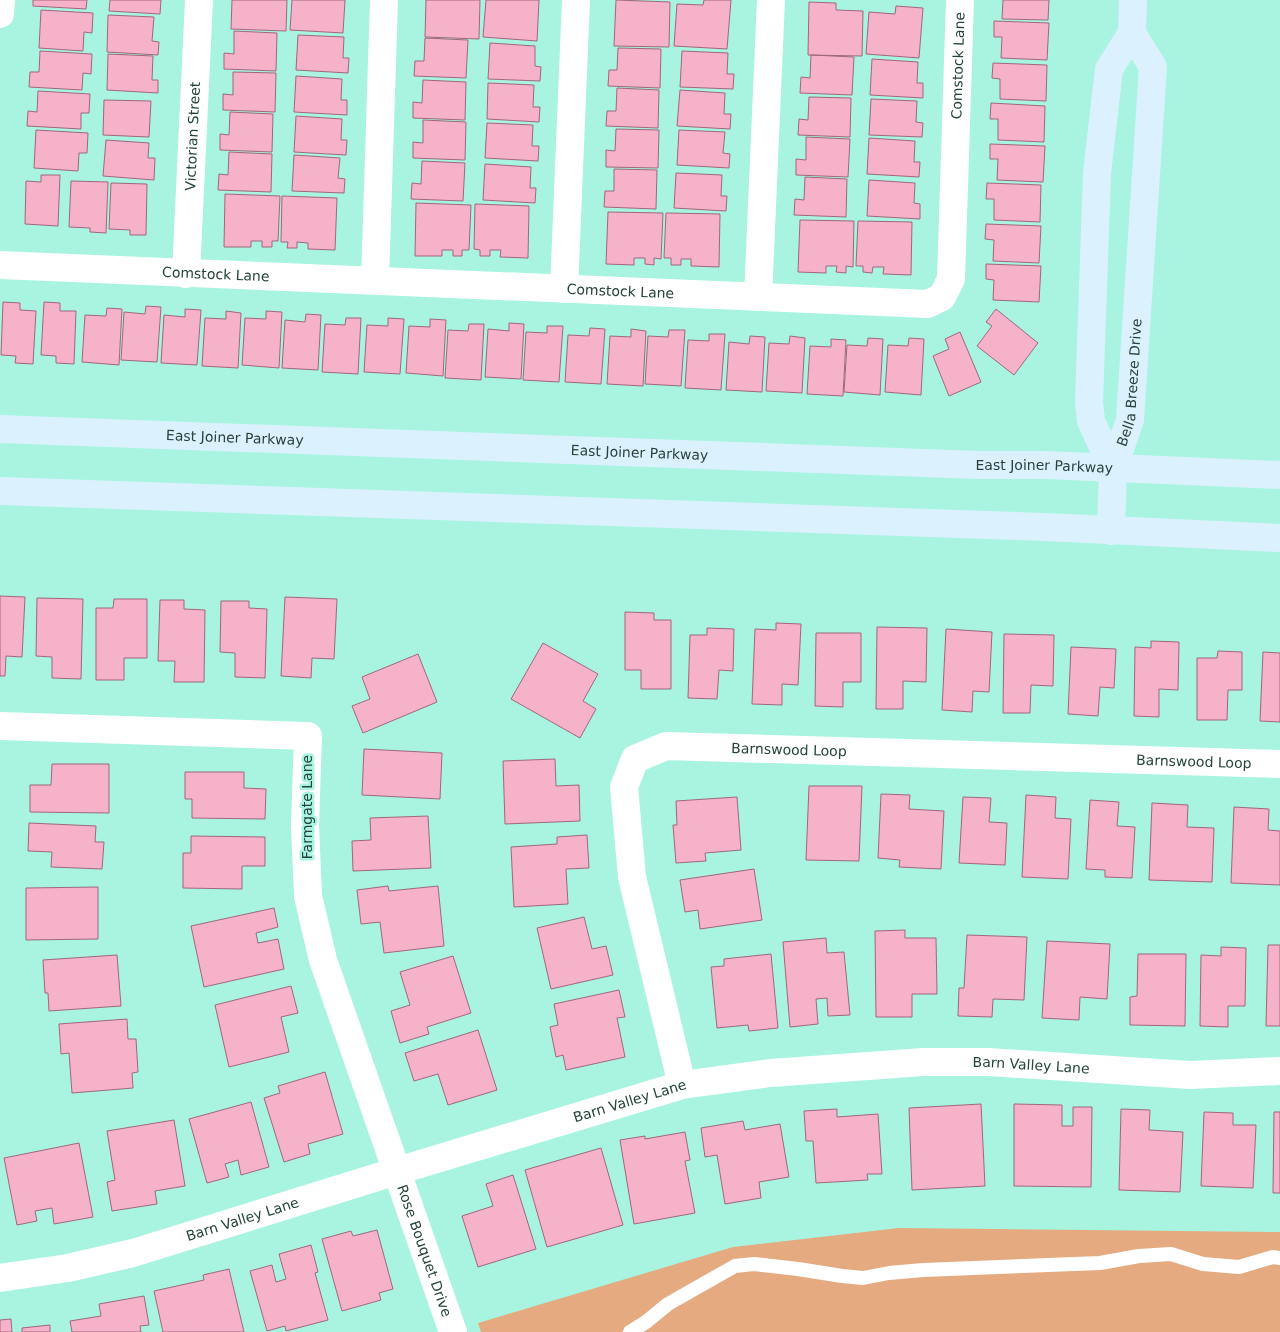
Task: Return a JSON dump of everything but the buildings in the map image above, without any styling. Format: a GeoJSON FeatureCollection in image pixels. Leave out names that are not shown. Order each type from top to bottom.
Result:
{"type":"FeatureCollection","features":[{"type":"Feature","properties":{"kind":"main road"},"geometry":{"type":"LineString","coordinates":[[1132,33],[1133,0]]}},
{"type":"Feature","properties":{"kind":"main road","name":"Bella Breeze Drive"},"geometry":{"type":"LineString","coordinates":[[1132,33],[1153,67],[1130,420],[1113,469],[1091,421],[1089,402],[1097,173],[1109,68],[1132,33]]}},
{"type":"Feature","properties":{"kind":"main road","name":"East Joiner Parkway"},"geometry":{"type":"LineString","coordinates":[[0,429],[1280,475]]}},
{"type":"Feature","properties":{"kind":"main road"},"geometry":{"type":"LineString","coordinates":[[1111,531],[1113,469]]}},
{"type":"Feature","properties":{"kind":"main road"},"geometry":{"type":"LineString","coordinates":[[0,491],[1045,527],[1280,538]]}},
{"type":"Feature","properties":{"kind":"street"},"geometry":{"type":"LineString","coordinates":[[0,14],[1,0]]}},
{"type":"Feature","properties":{"kind":"street","name":"Victorian Street"},"geometry":{"type":"LineString","coordinates":[[186,274],[199,0]]}},
{"type":"Feature","properties":{"kind":"street"},"geometry":{"type":"LineString","coordinates":[[375,281],[384,0]]}},
{"type":"Feature","properties":{"kind":"street"},"geometry":{"type":"LineString","coordinates":[[564,290],[576,0]]}},
{"type":"Feature","properties":{"kind":"street"},"geometry":{"type":"LineString","coordinates":[[758,297],[771,0]]}},
{"type":"Feature","properties":{"kind":"street","name":"Comstock Lane"},"geometry":{"type":"LineString","coordinates":[[0,265],[928,304],[942,297],[951,279],[960,0]]}},
{"type":"Feature","properties":{"kind":"street","name":"Farmgate Lane"},"geometry":{"type":"LineString","coordinates":[[0,726],[308,736],[305,825],[308,896],[322,960],[397,1171]]}},
{"type":"Feature","properties":{"kind":"street","name":"Barnswood Loop"},"geometry":{"type":"LineString","coordinates":[[682,1085],[632,877],[624,787],[635,759],[666,746],[1280,764]]}},
{"type":"Feature","properties":{"kind":"street","name":"Barn Valley Lane"},"geometry":{"type":"LineString","coordinates":[[0,1278],[68,1268],[133,1253],[682,1085],[771,1073],[923,1062],[988,1062],[1190,1075],[1280,1071]]}},
{"type":"Feature","properties":{"kind":"street","name":"Rose Bouquet Drive"},"geometry":{"type":"LineString","coordinates":[[397,1171],[453,1332]]}},
{"type":"Feature","properties":{"kind":"lane"},"geometry":{"type":"LineString","coordinates":[[630,1332],[668,1304],[735,1266],[754,1264],[798,1268],[863,1278],[889,1273],[923,1270],[1100,1263],[1139,1256],[1171,1254],[1204,1264],[1238,1266],[1273,1257],[1280,1258]]}},
{"type":"Feature","properties":{"kind":"shaded area"},"geometry":{"type":"Polygon","coordinates":[[[899,1228],[1280,1232],[1280,1332],[481,1332],[478,1323],[733,1247],[899,1228]]]}}]}
